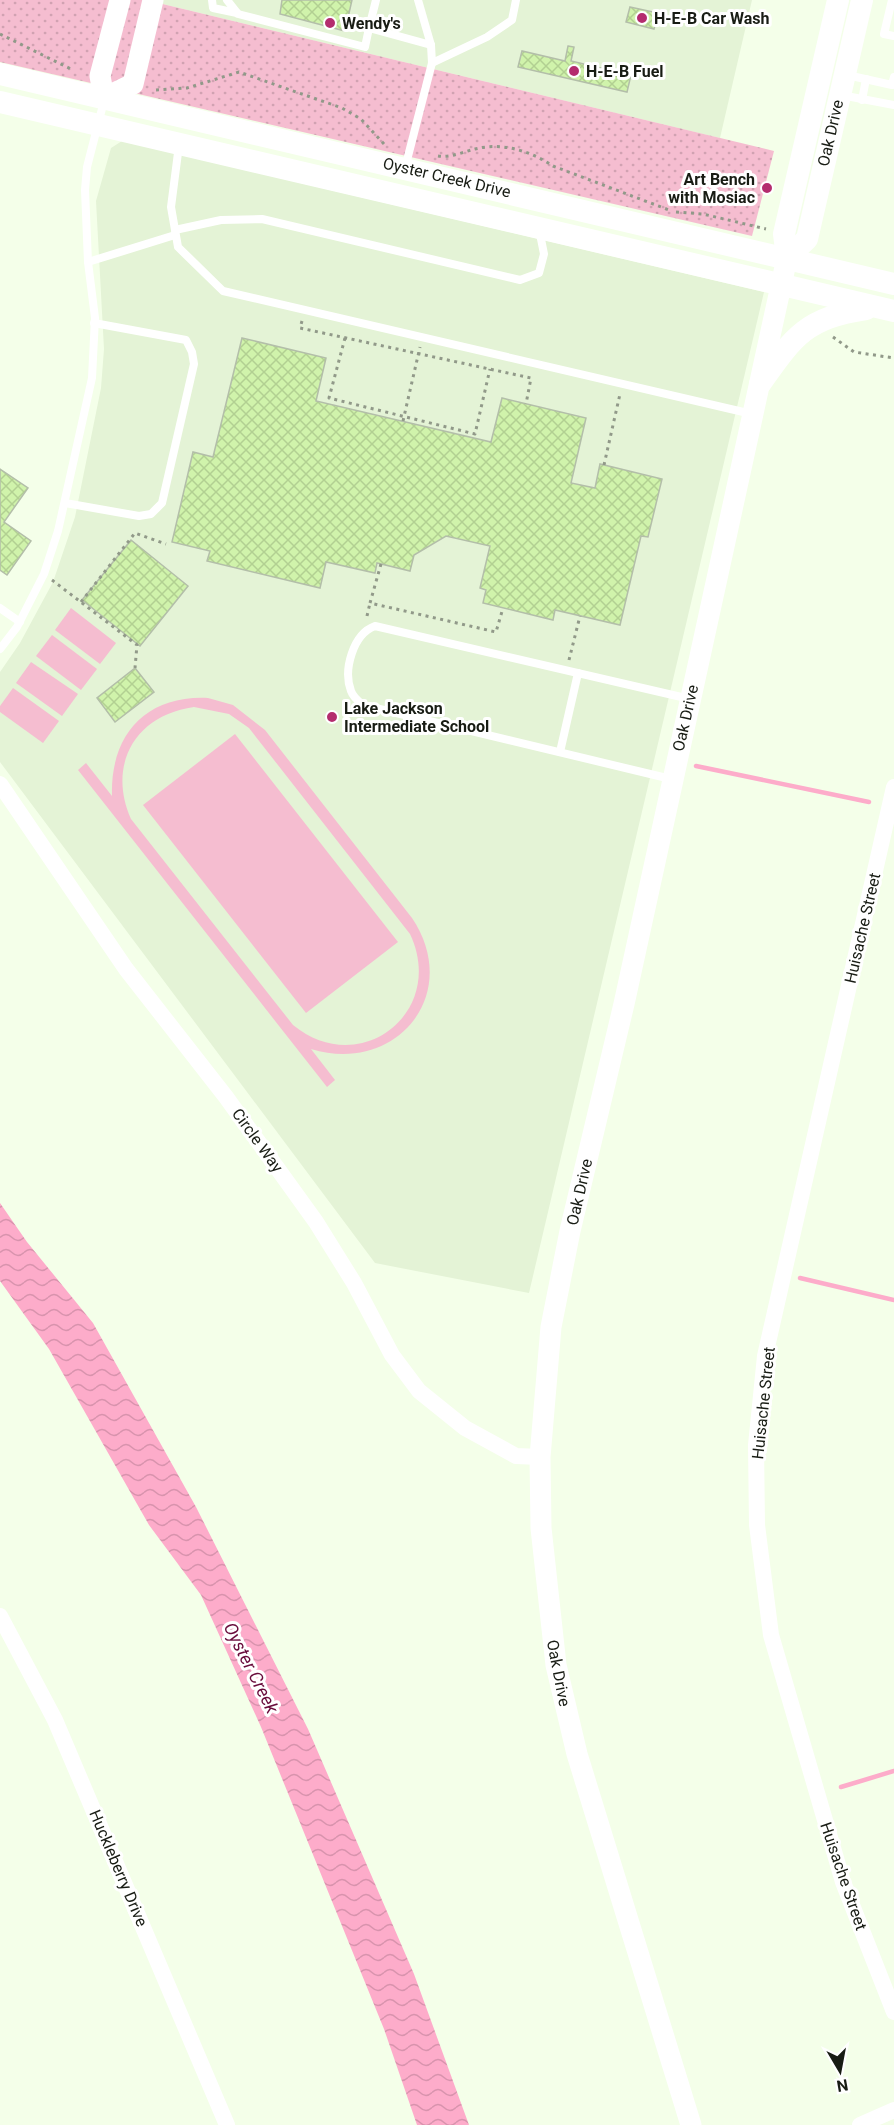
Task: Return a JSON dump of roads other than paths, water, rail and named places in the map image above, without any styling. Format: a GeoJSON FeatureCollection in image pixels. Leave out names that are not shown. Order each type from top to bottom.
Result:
{"type":"FeatureCollection","features":[{"type":"Feature","properties":{"kind":"main road","name":"Oak Drive"},"geometry":{"type":"LineString","coordinates":[[834,86],[838,0]]}},
{"type":"Feature","properties":{"kind":"main road","name":"Oak Drive"},"geometry":{"type":"LineString","coordinates":[[787,258],[784,234],[862,0]]}},
{"type":"Feature","properties":{"kind":"main road","name":"Oyster Creek Drive"},"geometry":{"type":"LineString","coordinates":[[0,74],[894,284]]}},
{"type":"Feature","properties":{"kind":"main road","name":"Oyster Creek Drive"},"geometry":{"type":"LineString","coordinates":[[0,102],[886,309]]}},
{"type":"Feature","properties":{"kind":"main road"},"geometry":{"type":"LineString","coordinates":[[760,384],[790,342],[822,319],[835,314],[886,309]]}},
{"type":"Feature","properties":{"kind":"street"},"geometry":{"type":"LineString","coordinates":[[120,0],[100,76],[104,98],[133,84],[153,0]]}},
{"type":"Feature","properties":{"kind":"street","name":"Oak Drive"},"geometry":{"type":"LineString","coordinates":[[691,2125],[577,1754],[556,1665],[540,1528],[540,1457],[551,1327],[570,1231],[624,1004],[671,778],[787,258]]}},
{"type":"Feature","properties":{"kind":"street","name":"Circle Way"},"geometry":{"type":"LineString","coordinates":[[0,784],[126,969],[226,1097],[297,1194],[354,1283],[393,1355],[419,1391],[465,1428],[516,1456],[540,1457]]}},
{"type":"Feature","properties":{"kind":"street","name":"Huisache Street"},"geometry":{"type":"LineString","coordinates":[[894,787],[765,1356],[756,1445],[758,1525],[771,1635],[843,1882],[894,2012]]}},
{"type":"Feature","properties":{"kind":"street","name":"Huckleberry Drive"},"geometry":{"type":"LineString","coordinates":[[0,1616],[56,1720],[227,2125]]}},
{"type":"Feature","properties":{"kind":"street"},"geometry":{"type":"LineString","coordinates":[[860,2125],[894,2110]]}},
{"type":"Feature","properties":{"kind":"lane"},"geometry":{"type":"LineString","coordinates":[[212,0],[213,8],[365,46],[376,0]]}},
{"type":"Feature","properties":{"kind":"lane"},"geometry":{"type":"LineString","coordinates":[[227,0],[238,14]]}},
{"type":"Feature","properties":{"kind":"lane"},"geometry":{"type":"LineString","coordinates":[[405,168],[432,63],[431,45],[418,0]]}},
{"type":"Feature","properties":{"kind":"lane"},"geometry":{"type":"LineString","coordinates":[[432,63],[487,37],[512,20],[516,0]]}},
{"type":"Feature","properties":{"kind":"lane"},"geometry":{"type":"LineString","coordinates":[[892,0],[884,34],[894,36]]}},
{"type":"Feature","properties":{"kind":"lane"},"geometry":{"type":"LineString","coordinates":[[369,28],[431,45]]}},
{"type":"Feature","properties":{"kind":"lane"},"geometry":{"type":"LineString","coordinates":[[834,86],[866,79],[892,85],[894,76]]}},
{"type":"Feature","properties":{"kind":"lane"},"geometry":{"type":"LineString","coordinates":[[862,100],[866,79]]}},
{"type":"Feature","properties":{"kind":"lane"},"geometry":{"type":"LineString","coordinates":[[834,86],[862,100],[894,105]]}},
{"type":"Feature","properties":{"kind":"lane"},"geometry":{"type":"LineString","coordinates":[[0,649],[20,622],[44,574],[65,503],[92,378],[94,323],[88,262],[85,189],[87,167],[104,98]]}},
{"type":"Feature","properties":{"kind":"lane"},"geometry":{"type":"LineString","coordinates":[[179,144],[171,207],[178,247],[223,291],[753,414]]}},
{"type":"Feature","properties":{"kind":"lane"},"geometry":{"type":"LineString","coordinates":[[88,262],[175,232],[221,220],[262,219],[520,280],[539,273],[543,264],[544,254],[539,229]]}},
{"type":"Feature","properties":{"kind":"lane"},"geometry":{"type":"LineString","coordinates":[[65,503],[139,516],[151,514],[162,503],[194,364],[192,352],[186,340],[94,323]]}},
{"type":"Feature","properties":{"kind":"lane"},"geometry":{"type":"LineString","coordinates":[[0,609],[20,622]]}},
{"type":"Feature","properties":{"kind":"lane"},"geometry":{"type":"LineString","coordinates":[[671,778],[363,705],[351,694],[347,678],[357,639],[364,630],[375,626],[690,699]]}},
{"type":"Feature","properties":{"kind":"lane"},"geometry":{"type":"LineString","coordinates":[[560,752],[579,673]]}},
{"type":"Feature","properties":{"kind":"water","name":"Oyster Creek"},"geometry":{"type":"Polygon","coordinates":[[[0,1203],[27,1242],[93,1323],[196,1507],[308,1729],[414,1974],[469,2125],[417,2125],[384,2029],[261,1727],[201,1595],[149,1525],[49,1349],[0,1281],[0,1203]]]}},
{"type":"Feature","properties":{"kind":"waterway"},"geometry":{"type":"LineString","coordinates":[[696,766],[869,802]]}},
{"type":"Feature","properties":{"kind":"waterway"},"geometry":{"type":"LineString","coordinates":[[800,1278],[894,1300]]}},
{"type":"Feature","properties":{"kind":"waterway"},"geometry":{"type":"LineString","coordinates":[[841,1787],[894,1771]]}},
{"type":"Feature","properties":{"kind":"place","name":"H-E-B Car Wash"},"geometry":{"type":"Point","coordinates":[642,18]}},
{"type":"Feature","properties":{"kind":"place","name":"Wendy's"},"geometry":{"type":"Point","coordinates":[330,23]}},
{"type":"Feature","properties":{"kind":"place","name":"H-E-B Fuel"},"geometry":{"type":"Point","coordinates":[574,71]}},
{"type":"Feature","properties":{"kind":"place","name":"Art Bench with Mosiac"},"geometry":{"type":"Point","coordinates":[767,188]}},
{"type":"Feature","properties":{"kind":"place","name":"Lake Jackson Intermediate School"},"geometry":{"type":"Point","coordinates":[332,717]}}]}
